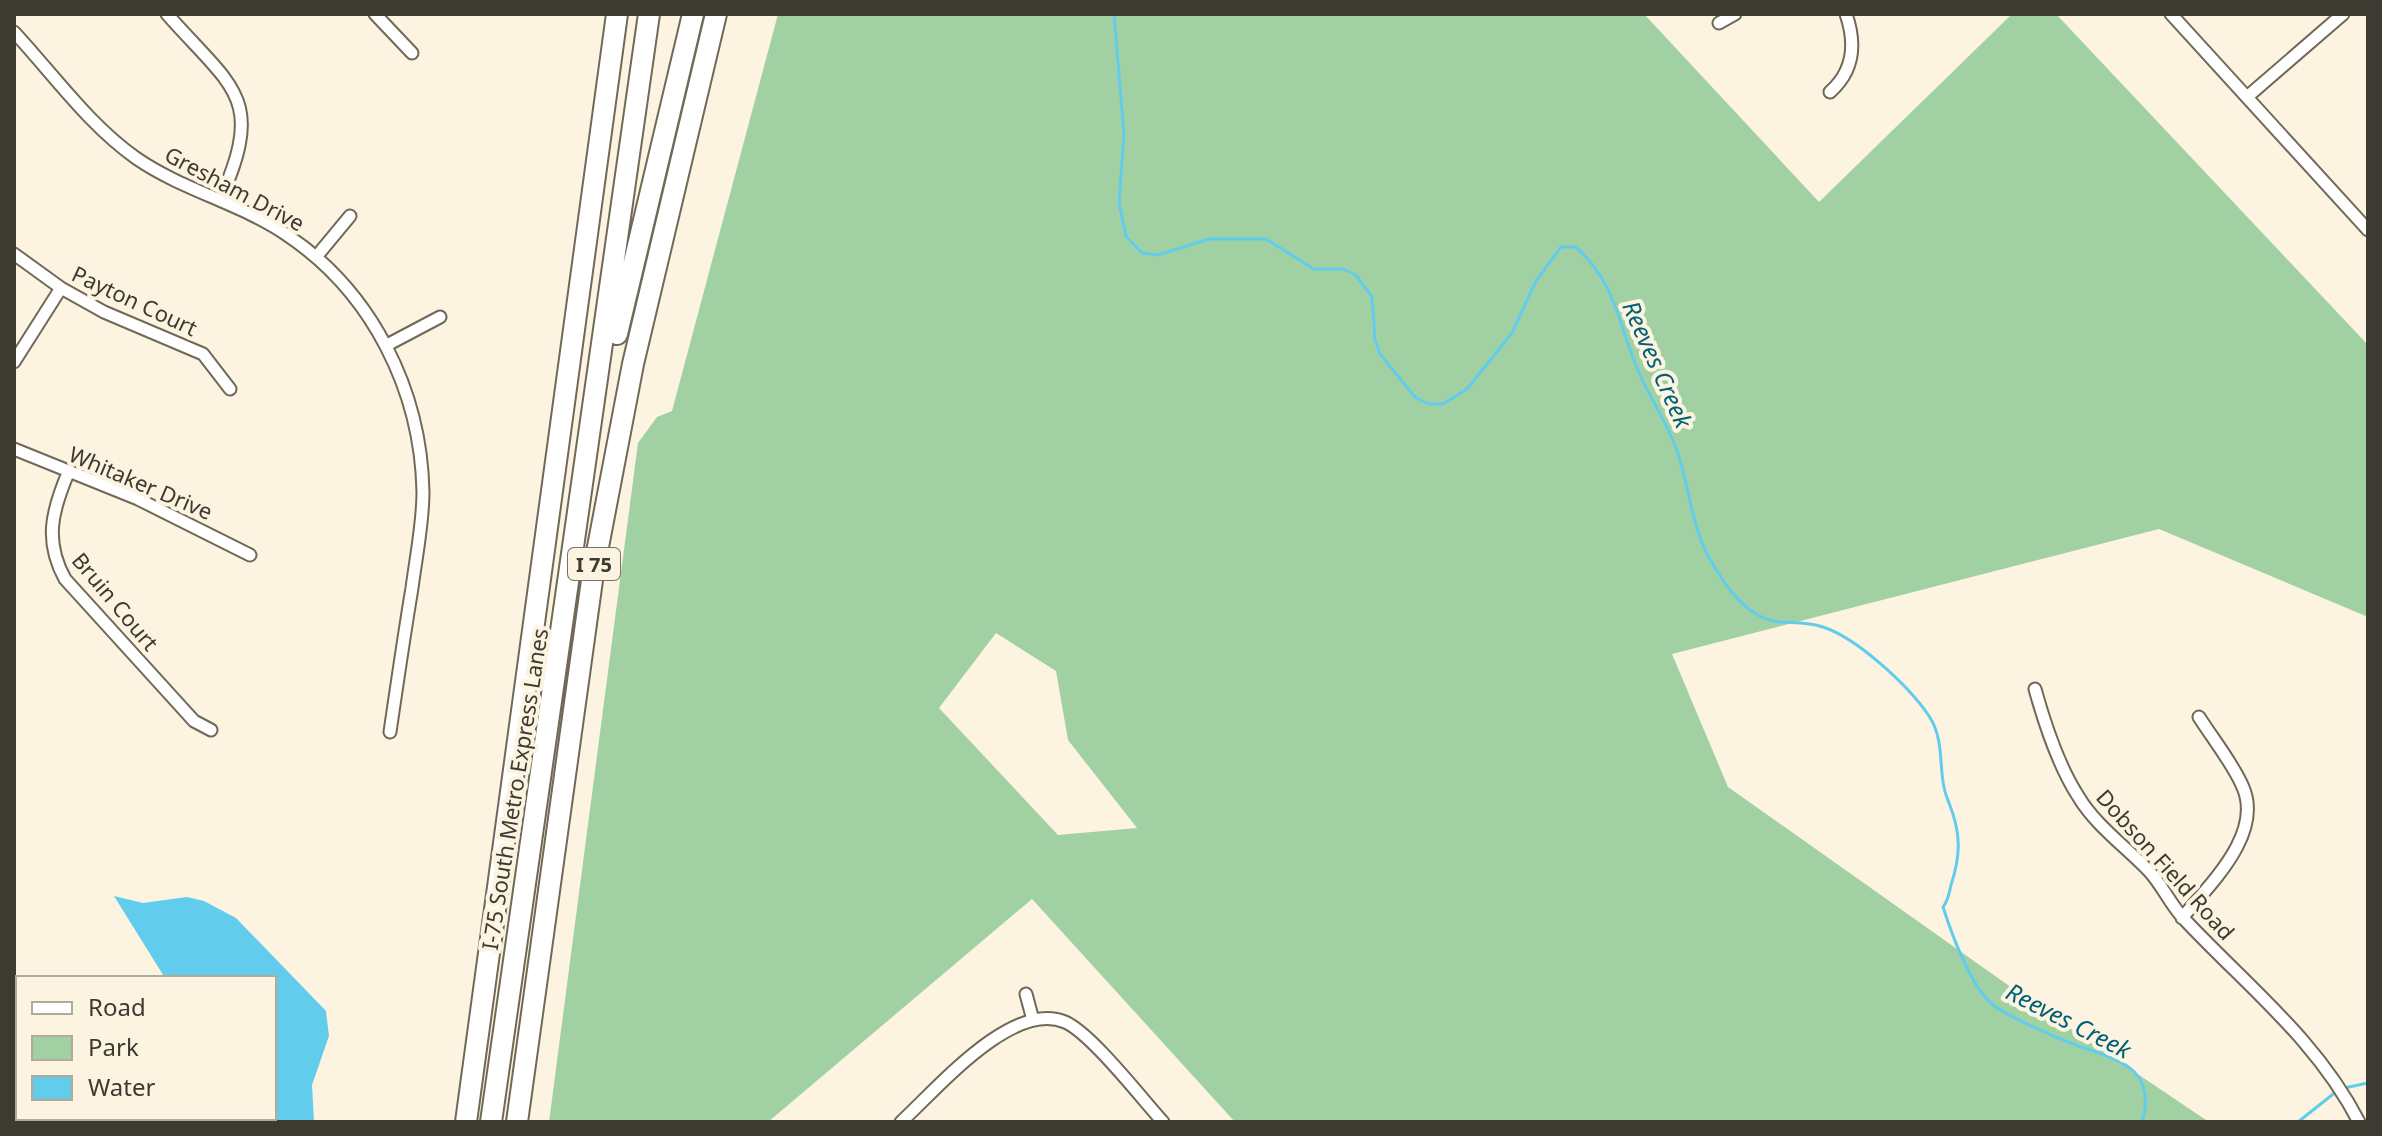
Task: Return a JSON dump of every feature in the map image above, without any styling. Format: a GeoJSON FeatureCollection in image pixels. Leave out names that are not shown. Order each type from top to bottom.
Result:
{"type":"FeatureCollection","features":[{"type":"Feature","properties":{"kind":"highway","name":"I 75"},"geometry":{"type":"LineString","coordinates":[[466,1122],[617,14]]}},
{"type":"Feature","properties":{"kind":"highway","name":"I-75 South Metro Express Lanes"},"geometry":{"type":"LineString","coordinates":[[491,1122],[517,922],[588,463],[649,14]]}},
{"type":"Feature","properties":{"kind":"highway","name":"I-75 South Metro Express Lanes"},"geometry":{"type":"LineString","coordinates":[[588,463],[693,14]]}},
{"type":"Feature","properties":{"kind":"highway","name":"I 75"},"geometry":{"type":"LineString","coordinates":[[517,1122],[593,573],[633,364],[716,14]]}},
{"type":"Feature","properties":{"kind":"street"},"geometry":{"type":"LineString","coordinates":[[167,14],[223,75],[239,106],[241,147],[220,200]]}},
{"type":"Feature","properties":{"kind":"street"},"geometry":{"type":"LineString","coordinates":[[375,14],[412,53]]}},
{"type":"Feature","properties":{"kind":"street"},"geometry":{"type":"LineString","coordinates":[[1719,23],[1735,14]]}},
{"type":"Feature","properties":{"kind":"street"},"geometry":{"type":"LineString","coordinates":[[1830,92],[1844,80],[1854,50],[1846,14]]}},
{"type":"Feature","properties":{"kind":"street"},"geometry":{"type":"LineString","coordinates":[[2171,14],[2368,230]]}},
{"type":"Feature","properties":{"kind":"street"},"geometry":{"type":"LineString","coordinates":[[2247,97],[2343,14]]}},
{"type":"Feature","properties":{"kind":"street","name":"Gresham Drive"},"geometry":{"type":"LineString","coordinates":[[14,32],[100,127],[136,158],[272,225],[316,257],[364,309],[387,345],[400,373],[414,422],[423,495],[390,732]]}},
{"type":"Feature","properties":{"kind":"street"},"geometry":{"type":"LineString","coordinates":[[316,257],[350,216]]}},
{"type":"Feature","properties":{"kind":"street","name":"Payton Court"},"geometry":{"type":"LineString","coordinates":[[14,254],[61,288],[104,312],[203,354],[230,389]]}},
{"type":"Feature","properties":{"kind":"street"},"geometry":{"type":"LineString","coordinates":[[14,362],[61,288]]}},
{"type":"Feature","properties":{"kind":"street"},"geometry":{"type":"LineString","coordinates":[[387,345],[440,317]]}},
{"type":"Feature","properties":{"kind":"street","name":"Whitaker Drive"},"geometry":{"type":"LineString","coordinates":[[14,449],[180,517],[250,555]]}},
{"type":"Feature","properties":{"kind":"street","name":"Bruin Court"},"geometry":{"type":"LineString","coordinates":[[68,473],[52,510],[51,541],[65,579],[194,721],[211,730]]}},
{"type":"Feature","properties":{"kind":"street","name":"Dobson Field Road"},"geometry":{"type":"LineString","coordinates":[[2035,689],[2076,794],[2157,880],[2182,918],[2254,985],[2315,1052],[2346,1094],[2359,1122]]}},
{"type":"Feature","properties":{"kind":"street"},"geometry":{"type":"LineString","coordinates":[[2182,918],[2232,856],[2247,820],[2243,787],[2199,717]]}},
{"type":"Feature","properties":{"kind":"street"},"geometry":{"type":"LineString","coordinates":[[1026,994],[1033,1020]]}},
{"type":"Feature","properties":{"kind":"street"},"geometry":{"type":"LineString","coordinates":[[901,1122],[998,1035],[1019,1022],[1033,1020],[1065,1022],[1082,1033],[1158,1120]]}},
{"type":"Feature","properties":{"kind":"green space"},"geometry":{"type":"Polygon","coordinates":[[[778,14],[1644,14],[1819,202],[2012,14],[2056,14],[2368,345],[2368,617],[2159,529],[1672,654],[1728,787],[2056,1019],[2209,1122],[1235,1122],[1032,899],[768,1122],[549,1122],[638,443],[657,417],[672,411],[778,14]],[[996,633],[939,708],[1058,835],[1137,828],[1068,740],[1056,671],[996,633]]]}},
{"type":"Feature","properties":{"kind":"water"},"geometry":{"type":"Polygon","coordinates":[[[114,896],[143,903],[187,897],[204,901],[236,918],[326,1011],[329,1036],[312,1085],[314,1122],[243,1120],[276,1120],[276,976],[164,976],[114,896]]]}},
{"type":"Feature","properties":{"kind":"waterway","name":"Reeves Creek"},"geometry":{"type":"LineString","coordinates":[[1114,14],[1124,134],[1119,203],[1126,236],[1142,253],[1158,255],[1209,239],[1266,239],[1314,269],[1343,269],[1356,275],[1372,297],[1375,340],[1380,354],[1416,398],[1429,404],[1443,404],[1467,389],[1512,333],[1536,281],[1561,247],[1575,247],[1589,260],[1608,290],[1640,375],[1673,441],[1704,548],[1731,591],[1748,609],[1769,620],[1818,625],[1851,641],[1896,678],[1929,716],[1938,737],[1945,792],[1958,834],[1957,864],[1943,907],[1957,946],[1977,986],[1993,1005],[2008,1014],[2128,1066],[2144,1087],[2142,1122]]}},
{"type":"Feature","properties":{"kind":"waterway"},"geometry":{"type":"LineString","coordinates":[[2344,1088],[2368,1083]]}},
{"type":"Feature","properties":{"kind":"waterway"},"geometry":{"type":"LineString","coordinates":[[2298,1122],[2337,1091]]}}]}
